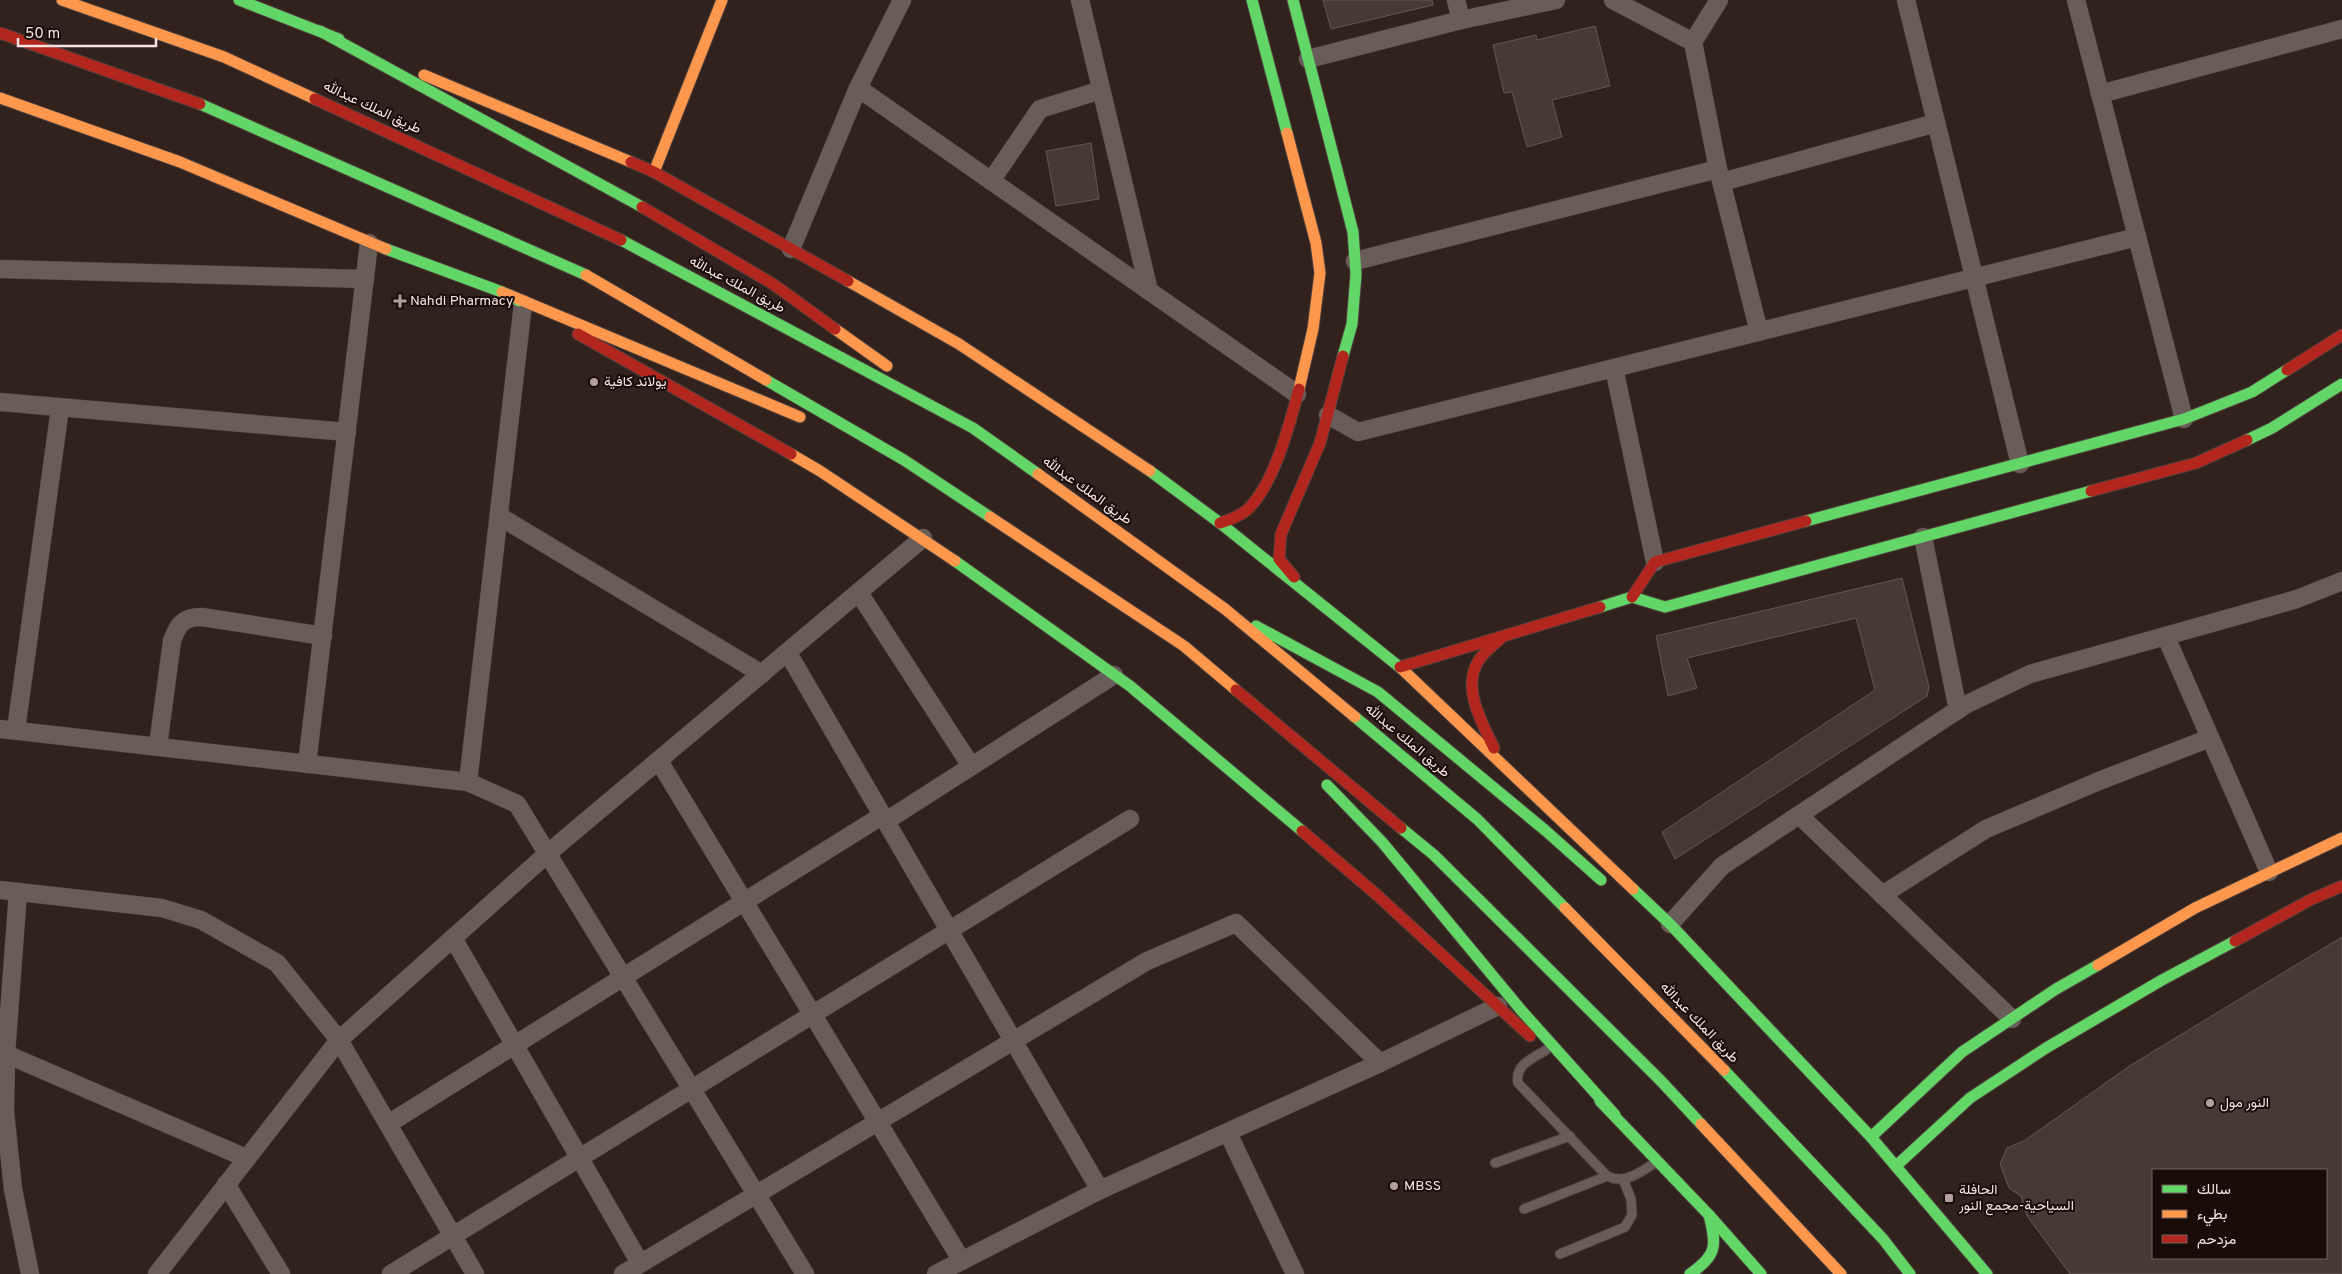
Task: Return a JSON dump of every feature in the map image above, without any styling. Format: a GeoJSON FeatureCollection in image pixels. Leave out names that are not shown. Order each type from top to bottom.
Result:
{"type":"FeatureCollection","features":[{"type":"Feature","properties":{"kind":"main road","name":"طريق الملك عبدالله"},"geometry":{"type":"LineString","coordinates":[[62,0],[224,57],[619,239],[973,428],[1225,609],[1477,820],[1703,1048],[1883,1239],[1910,1274]]}},
{"type":"Feature","properties":{"kind":"main road"},"geometry":{"type":"LineString","coordinates":[[239,0],[320,31],[654,172],[959,344],[1119,449],[1220,523],[1400,667],[1670,924],[1872,1137],[1987,1274]]}},
{"type":"Feature","properties":{"kind":"main road"},"geometry":{"type":"LineString","coordinates":[[654,172],[722,0]]}},
{"type":"Feature","properties":{"kind":"main road"},"geometry":{"type":"LineString","coordinates":[[1220,523],[1247,510],[1264,486],[1288,429],[1300,397],[1315,320],[1321,275],[1316,243],[1252,0]]}},
{"type":"Feature","properties":{"kind":"main road"},"geometry":{"type":"LineString","coordinates":[[1293,0],[1353,232],[1355,261],[1352,324],[1324,413],[1320,443],[1281,534],[1279,558],[1301,586]]}},
{"type":"Feature","properties":{"kind":"main road"},"geometry":{"type":"LineString","coordinates":[[320,31],[606,185],[773,284],[973,428]]}},
{"type":"Feature","properties":{"kind":"main road"},"geometry":{"type":"LineString","coordinates":[[0,33],[201,104],[588,276],[904,460],[1184,646],[1434,855],[1662,1081],[1841,1274]]}},
{"type":"Feature","properties":{"kind":"main road"},"geometry":{"type":"LineString","coordinates":[[0,98],[180,162],[369,244],[502,292],[904,460]]}},
{"type":"Feature","properties":{"kind":"main road"},"geometry":{"type":"LineString","coordinates":[[502,292],[820,471],[924,538],[1114,675],[1377,895],[1616,1115]]}},
{"type":"Feature","properties":{"kind":"main road"},"geometry":{"type":"LineString","coordinates":[[1632,597],[1655,562],[2184,419],[2252,392],[2342,335]]}},
{"type":"Feature","properties":{"kind":"main road"},"geometry":{"type":"LineString","coordinates":[[1400,667],[1632,597],[1665,607],[2196,463],[2272,428],[2342,384]]}},
{"type":"Feature","properties":{"kind":"main road"},"geometry":{"type":"LineString","coordinates":[[1225,609],[1378,692],[1546,831],[1607,885]]}},
{"type":"Feature","properties":{"kind":"main road"},"geometry":{"type":"LineString","coordinates":[[1502,764],[1479,719],[1472,682],[1478,661],[1504,636]]}},
{"type":"Feature","properties":{"kind":"main road"},"geometry":{"type":"LineString","coordinates":[[1184,646],[1308,766]]}},
{"type":"Feature","properties":{"kind":"main road"},"geometry":{"type":"LineString","coordinates":[[1321,780],[1382,842],[1521,1010],[1761,1274]]}},
{"type":"Feature","properties":{"kind":"main road"},"geometry":{"type":"LineString","coordinates":[[1872,1137],[1962,1052],[2056,989],[2195,908],[2342,838]]}},
{"type":"Feature","properties":{"kind":"main road"},"geometry":{"type":"LineString","coordinates":[[1897,1166],[1970,1098],[2046,1048],[2162,980],[2310,900],[2342,886]]}},
{"type":"Feature","properties":{"kind":"main road"},"geometry":{"type":"LineString","coordinates":[[1622,896],[1670,924]]}},
{"type":"Feature","properties":{"kind":"main road"},"geometry":{"type":"LineString","coordinates":[[1690,1274],[1712,1256],[1716,1243],[1709,1215]]}},
{"type":"Feature","properties":{"kind":"street"},"geometry":{"type":"LineString","coordinates":[[791,249],[858,88],[902,0]]}},
{"type":"Feature","properties":{"kind":"street"},"geometry":{"type":"LineString","coordinates":[[1080,0],[1149,291]]}},
{"type":"Feature","properties":{"kind":"street"},"geometry":{"type":"LineString","coordinates":[[1456,0],[1461,20]]}},
{"type":"Feature","properties":{"kind":"street"},"geometry":{"type":"LineString","coordinates":[[1308,59],[1461,20],[1556,0]]}},
{"type":"Feature","properties":{"kind":"street"},"geometry":{"type":"LineString","coordinates":[[1614,0],[1693,42]]}},
{"type":"Feature","properties":{"kind":"street"},"geometry":{"type":"LineString","coordinates":[[1719,0],[1693,42],[1720,176],[1759,332]]}},
{"type":"Feature","properties":{"kind":"street"},"geometry":{"type":"LineString","coordinates":[[1906,0],[2020,464]]}},
{"type":"Feature","properties":{"kind":"street"},"geometry":{"type":"LineString","coordinates":[[2076,0],[2184,419]]}},
{"type":"Feature","properties":{"kind":"street"},"geometry":{"type":"LineString","coordinates":[[2100,94],[2342,29]]}},
{"type":"Feature","properties":{"kind":"street"},"geometry":{"type":"LineString","coordinates":[[858,88],[1300,397]]}},
{"type":"Feature","properties":{"kind":"street"},"geometry":{"type":"LineString","coordinates":[[991,182],[1040,109],[1101,90]]}},
{"type":"Feature","properties":{"kind":"street"},"geometry":{"type":"LineString","coordinates":[[1355,261],[1720,176],[1936,123]]}},
{"type":"Feature","properties":{"kind":"street"},"geometry":{"type":"LineString","coordinates":[[1324,413],[1358,432],[2137,237]]}},
{"type":"Feature","properties":{"kind":"street"},"geometry":{"type":"LineString","coordinates":[[307,764],[369,244]]}},
{"type":"Feature","properties":{"kind":"street"},"geometry":{"type":"LineString","coordinates":[[0,269],[365,279]]}},
{"type":"Feature","properties":{"kind":"street"},"geometry":{"type":"LineString","coordinates":[[468,782],[523,304]]}},
{"type":"Feature","properties":{"kind":"street"},"geometry":{"type":"LineString","coordinates":[[1614,368],[1655,562]]}},
{"type":"Feature","properties":{"kind":"street"},"geometry":{"type":"LineString","coordinates":[[0,402],[347,432]]}},
{"type":"Feature","properties":{"kind":"street"},"geometry":{"type":"LineString","coordinates":[[60,408],[8,730],[468,782],[517,804],[805,1274]]}},
{"type":"Feature","properties":{"kind":"street"},"geometry":{"type":"LineString","coordinates":[[499,516],[762,674]]}},
{"type":"Feature","properties":{"kind":"street"},"geometry":{"type":"LineString","coordinates":[[1923,537],[1958,710]]}},
{"type":"Feature","properties":{"kind":"street"},"geometry":{"type":"LineString","coordinates":[[156,1274],[339,1040],[547,854],[924,538]]}},
{"type":"Feature","properties":{"kind":"street"},"geometry":{"type":"LineString","coordinates":[[1670,924],[1722,866],[1958,710],[2030,674],[2166,638],[2297,599],[2342,580]]}},
{"type":"Feature","properties":{"kind":"street"},"geometry":{"type":"LineString","coordinates":[[859,593],[972,766]]}},
{"type":"Feature","properties":{"kind":"street"},"geometry":{"type":"LineString","coordinates":[[158,746],[172,640],[178,626],[184,620],[202,617],[322,636]]}},
{"type":"Feature","properties":{"kind":"street"},"geometry":{"type":"LineString","coordinates":[[2166,638],[2269,872]]}},
{"type":"Feature","properties":{"kind":"street"},"geometry":{"type":"LineString","coordinates":[[788,653],[1100,1190]]}},
{"type":"Feature","properties":{"kind":"street"},"geometry":{"type":"LineString","coordinates":[[388,1124],[744,902],[972,766],[1114,675]]}},
{"type":"Feature","properties":{"kind":"street"},"geometry":{"type":"LineString","coordinates":[[1882,895],[1986,829],[2099,781],[2210,738]]}},
{"type":"Feature","properties":{"kind":"street"},"geometry":{"type":"LineString","coordinates":[[659,761],[962,1261]]}},
{"type":"Feature","properties":{"kind":"street"},"geometry":{"type":"LineString","coordinates":[[1799,815],[2012,1019]]}},
{"type":"Feature","properties":{"kind":"street"},"geometry":{"type":"LineString","coordinates":[[391,1274],[1130,820]]}},
{"type":"Feature","properties":{"kind":"street"},"geometry":{"type":"LineString","coordinates":[[0,890],[162,908],[201,920],[278,963],[339,1040],[475,1274]]}},
{"type":"Feature","properties":{"kind":"street"},"geometry":{"type":"LineString","coordinates":[[18,892],[6,1054],[5,1112],[13,1189],[30,1274]]}},
{"type":"Feature","properties":{"kind":"street"},"geometry":{"type":"LineString","coordinates":[[623,1274],[756,1193],[1147,962],[1236,923],[1380,1063]]}},
{"type":"Feature","properties":{"kind":"street"},"geometry":{"type":"LineString","coordinates":[[453,938],[640,1264]]}},
{"type":"Feature","properties":{"kind":"street"},"geometry":{"type":"LineString","coordinates":[[936,1274],[1100,1190],[1380,1063],[1498,1006]]}},
{"type":"Feature","properties":{"kind":"street"},"geometry":{"type":"LineString","coordinates":[[6,1054],[246,1158]]}},
{"type":"Feature","properties":{"kind":"street"},"geometry":{"type":"LineString","coordinates":[[1228,1133],[1295,1274]]}},
{"type":"Feature","properties":{"kind":"street"},"geometry":{"type":"LineString","coordinates":[[226,1184],[281,1274]]}},
{"type":"Feature","properties":{"kind":"lane"},"geometry":{"type":"LineString","coordinates":[[1546,1050],[1520,1067],[1516,1074],[1518,1083],[1607,1176],[1615,1180],[1624,1179],[1658,1161]]}},
{"type":"Feature","properties":{"kind":"lane"},"geometry":{"type":"LineString","coordinates":[[1495,1163],[1570,1136]]}},
{"type":"Feature","properties":{"kind":"lane"},"geometry":{"type":"LineString","coordinates":[[1524,1209],[1607,1176]]}},
{"type":"Feature","properties":{"kind":"lane"},"geometry":{"type":"LineString","coordinates":[[1560,1254],[1625,1227],[1632,1215],[1631,1199],[1624,1179]]}},
{"type":"Feature","properties":{"kind":"building"},"geometry":{"type":"Polygon","coordinates":[[[1323,0],[1432,0],[1433,5],[1331,29],[1323,0]]]}},
{"type":"Feature","properties":{"kind":"building"},"geometry":{"type":"Polygon","coordinates":[[[1595,26],[1610,86],[1552,100],[1562,137],[1527,147],[1512,92],[1504,93],[1493,45],[1536,35],[1537,40],[1595,26]]]}},
{"type":"Feature","properties":{"kind":"building"},"geometry":{"type":"Polygon","coordinates":[[[1091,143],[1099,199],[1056,206],[1046,151],[1091,143]]]}},
{"type":"Feature","properties":{"kind":"building"},"geometry":{"type":"Polygon","coordinates":[[[1902,578],[1929,687],[1927,696],[1675,859],[1662,832],[1875,690],[1856,618],[1687,658],[1697,688],[1668,696],[1656,636],[1902,578]]]}},
{"type":"Feature","properties":{"kind":"building","name":"النور مول"},"geometry":{"type":"Polygon","coordinates":[[[2342,937],[2342,1274],[2070,1274],[2027,1216],[2021,1196],[2009,1188],[2000,1164],[2007,1148],[2024,1141],[2131,1065],[2342,937]]]}},
{"type":"Feature","properties":{"kind":"traffic: fast"},"geometry":{"type":"LineString","coordinates":[[239,0],[339,39]]}},
{"type":"Feature","properties":{"kind":"traffic: fast"},"geometry":{"type":"LineString","coordinates":[[1252,0],[1287,133]]}},
{"type":"Feature","properties":{"kind":"traffic: fast"},"geometry":{"type":"LineString","coordinates":[[1293,0],[1353,232],[1356,274],[1352,324],[1343,356]]}},
{"type":"Feature","properties":{"kind":"traffic: fast"},"geometry":{"type":"LineString","coordinates":[[320,31],[642,207]]}},
{"type":"Feature","properties":{"kind":"traffic: fast"},"geometry":{"type":"LineString","coordinates":[[200,104],[586,275]]}},
{"type":"Feature","properties":{"kind":"traffic: fast"},"geometry":{"type":"LineString","coordinates":[[621,240],[973,428],[1038,474]]}},
{"type":"Feature","properties":{"kind":"traffic: fast"},"geometry":{"type":"LineString","coordinates":[[386,249],[502,292],[519,301]]}},
{"type":"Feature","properties":{"kind":"traffic: fast"},"geometry":{"type":"LineString","coordinates":[[1806,521],[2184,419],[2252,392],[2287,370]]}},
{"type":"Feature","properties":{"kind":"traffic: fast"},"geometry":{"type":"LineString","coordinates":[[766,380],[904,460],[990,517]]}},
{"type":"Feature","properties":{"kind":"traffic: fast"},"geometry":{"type":"LineString","coordinates":[[2247,440],[2272,428],[2342,384]]}},
{"type":"Feature","properties":{"kind":"traffic: fast"},"geometry":{"type":"LineString","coordinates":[[1150,471],[1220,523],[1402,669]]}},
{"type":"Feature","properties":{"kind":"traffic: fast"},"geometry":{"type":"LineString","coordinates":[[1600,607],[1632,597],[1665,607],[2091,491]]}},
{"type":"Feature","properties":{"kind":"traffic: fast"},"geometry":{"type":"LineString","coordinates":[[955,561],[1130,686],[1302,831]]}},
{"type":"Feature","properties":{"kind":"traffic: fast"},"geometry":{"type":"LineString","coordinates":[[1256,626],[1378,692],[1546,831],[1601,880]]}},
{"type":"Feature","properties":{"kind":"traffic: fast"},"geometry":{"type":"LineString","coordinates":[[1355,717],[1477,819],[1565,908]]}},
{"type":"Feature","properties":{"kind":"traffic: fast"},"geometry":{"type":"LineString","coordinates":[[1327,785],[1382,842],[1521,1010],[1615,1115]]}},
{"type":"Feature","properties":{"kind":"traffic: fast"},"geometry":{"type":"LineString","coordinates":[[1401,828],[1434,855],[1661,1081],[1701,1124]]}},
{"type":"Feature","properties":{"kind":"traffic: fast"},"geometry":{"type":"LineString","coordinates":[[1633,889],[1670,924],[1871,1137],[1987,1274]]}},
{"type":"Feature","properties":{"kind":"traffic: fast"},"geometry":{"type":"LineString","coordinates":[[1897,1165],[1970,1098],[2046,1048],[2162,980],[2235,941]]}},
{"type":"Feature","properties":{"kind":"traffic: fast"},"geometry":{"type":"LineString","coordinates":[[1871,1137],[1962,1052],[2056,989],[2098,965]]}},
{"type":"Feature","properties":{"kind":"traffic: fast"},"geometry":{"type":"LineString","coordinates":[[1724,1070],[1883,1239],[1910,1274]]}},
{"type":"Feature","properties":{"kind":"traffic: fast"},"geometry":{"type":"LineString","coordinates":[[1600,1101],[1709,1215],[1761,1274]]}},
{"type":"Feature","properties":{"kind":"traffic: fast"},"geometry":{"type":"LineString","coordinates":[[1690,1274],[1705,1261],[1713,1249],[1714,1242],[1709,1215]]}},
{"type":"Feature","properties":{"kind":"traffic: slow"},"geometry":{"type":"LineString","coordinates":[[62,0],[224,57],[315,99]]}},
{"type":"Feature","properties":{"kind":"traffic: slow"},"geometry":{"type":"LineString","coordinates":[[654,172],[722,0]]}},
{"type":"Feature","properties":{"kind":"traffic: slow"},"geometry":{"type":"LineString","coordinates":[[424,75],[631,162]]}},
{"type":"Feature","properties":{"kind":"traffic: slow"},"geometry":{"type":"LineString","coordinates":[[0,98],[180,162],[386,249]]}},
{"type":"Feature","properties":{"kind":"traffic: slow"},"geometry":{"type":"LineString","coordinates":[[1287,133],[1316,243],[1320,273],[1313,329],[1299,389]]}},
{"type":"Feature","properties":{"kind":"traffic: slow"},"geometry":{"type":"LineString","coordinates":[[586,275],[766,380]]}},
{"type":"Feature","properties":{"kind":"traffic: slow"},"geometry":{"type":"LineString","coordinates":[[848,281],[959,344],[1150,471]]}},
{"type":"Feature","properties":{"kind":"traffic: slow"},"geometry":{"type":"LineString","coordinates":[[502,292],[800,417]]}},
{"type":"Feature","properties":{"kind":"traffic: slow"},"geometry":{"type":"LineString","coordinates":[[835,329],[887,366]]}},
{"type":"Feature","properties":{"kind":"traffic: slow"},"geometry":{"type":"LineString","coordinates":[[791,454],[820,471],[955,561]]}},
{"type":"Feature","properties":{"kind":"traffic: slow"},"geometry":{"type":"LineString","coordinates":[[1038,474],[1225,609],[1355,717]]}},
{"type":"Feature","properties":{"kind":"traffic: slow"},"geometry":{"type":"LineString","coordinates":[[990,517],[1184,646],[1236,690]]}},
{"type":"Feature","properties":{"kind":"traffic: slow"},"geometry":{"type":"LineString","coordinates":[[1402,669],[1633,889]]}},
{"type":"Feature","properties":{"kind":"traffic: slow"},"geometry":{"type":"LineString","coordinates":[[2098,965],[2195,908],[2342,838]]}},
{"type":"Feature","properties":{"kind":"traffic: slow"},"geometry":{"type":"LineString","coordinates":[[1565,908],[1724,1070]]}},
{"type":"Feature","properties":{"kind":"traffic: slow"},"geometry":{"type":"LineString","coordinates":[[1701,1124],[1841,1274]]}},
{"type":"Feature","properties":{"kind":"traffic: jam"},"geometry":{"type":"LineString","coordinates":[[0,33],[200,104]]}},
{"type":"Feature","properties":{"kind":"traffic: jam"},"geometry":{"type":"LineString","coordinates":[[315,99],[621,240]]}},
{"type":"Feature","properties":{"kind":"traffic: jam"},"geometry":{"type":"LineString","coordinates":[[631,162],[654,172],[848,281]]}},
{"type":"Feature","properties":{"kind":"traffic: jam"},"geometry":{"type":"LineString","coordinates":[[642,207],[773,284],[835,329]]}},
{"type":"Feature","properties":{"kind":"traffic: jam"},"geometry":{"type":"LineString","coordinates":[[578,334],[791,454]]}},
{"type":"Feature","properties":{"kind":"traffic: jam"},"geometry":{"type":"LineString","coordinates":[[2287,370],[2342,335]]}},
{"type":"Feature","properties":{"kind":"traffic: jam"},"geometry":{"type":"LineString","coordinates":[[1294,577],[1279,559],[1281,534],[1320,443],[1343,356]]}},
{"type":"Feature","properties":{"kind":"traffic: jam"},"geometry":{"type":"LineString","coordinates":[[1220,523],[1235,518],[1248,509],[1258,498],[1280,453],[1299,389]]}},
{"type":"Feature","properties":{"kind":"traffic: jam"},"geometry":{"type":"LineString","coordinates":[[2091,491],[2196,463],[2247,440]]}},
{"type":"Feature","properties":{"kind":"traffic: jam"},"geometry":{"type":"LineString","coordinates":[[1632,597],[1655,562],[1806,521]]}},
{"type":"Feature","properties":{"kind":"traffic: jam"},"geometry":{"type":"LineString","coordinates":[[1400,667],[1600,607]]}},
{"type":"Feature","properties":{"kind":"traffic: jam"},"geometry":{"type":"LineString","coordinates":[[1494,748],[1475,705],[1472,682],[1479,660],[1501,638]]}},
{"type":"Feature","properties":{"kind":"traffic: jam"},"geometry":{"type":"LineString","coordinates":[[1236,690],[1401,828]]}},
{"type":"Feature","properties":{"kind":"traffic: jam"},"geometry":{"type":"LineString","coordinates":[[1302,831],[1377,895],[1530,1036]]}},
{"type":"Feature","properties":{"kind":"traffic: jam"},"geometry":{"type":"LineString","coordinates":[[2235,941],[2310,900],[2342,886]]}},
{"type":"Feature","properties":{"kind":"place","name":"Nahdi Pharmacy"},"geometry":{"type":"Point","coordinates":[400,301]}},
{"type":"Feature","properties":{"kind":"place","name":"يولاند كافية"},"geometry":{"type":"Point","coordinates":[594,382]}},
{"type":"Feature","properties":{"kind":"place","name":"النور مول"},"geometry":{"type":"Point","coordinates":[2210,1103]}},
{"type":"Feature","properties":{"kind":"place","name":"MBSS"},"geometry":{"type":"Point","coordinates":[1394,1186]}},
{"type":"Feature","properties":{"kind":"place","name":"الحافلة السياحية-مجمع النور"},"geometry":{"type":"Point","coordinates":[1949,1198]}}]}
